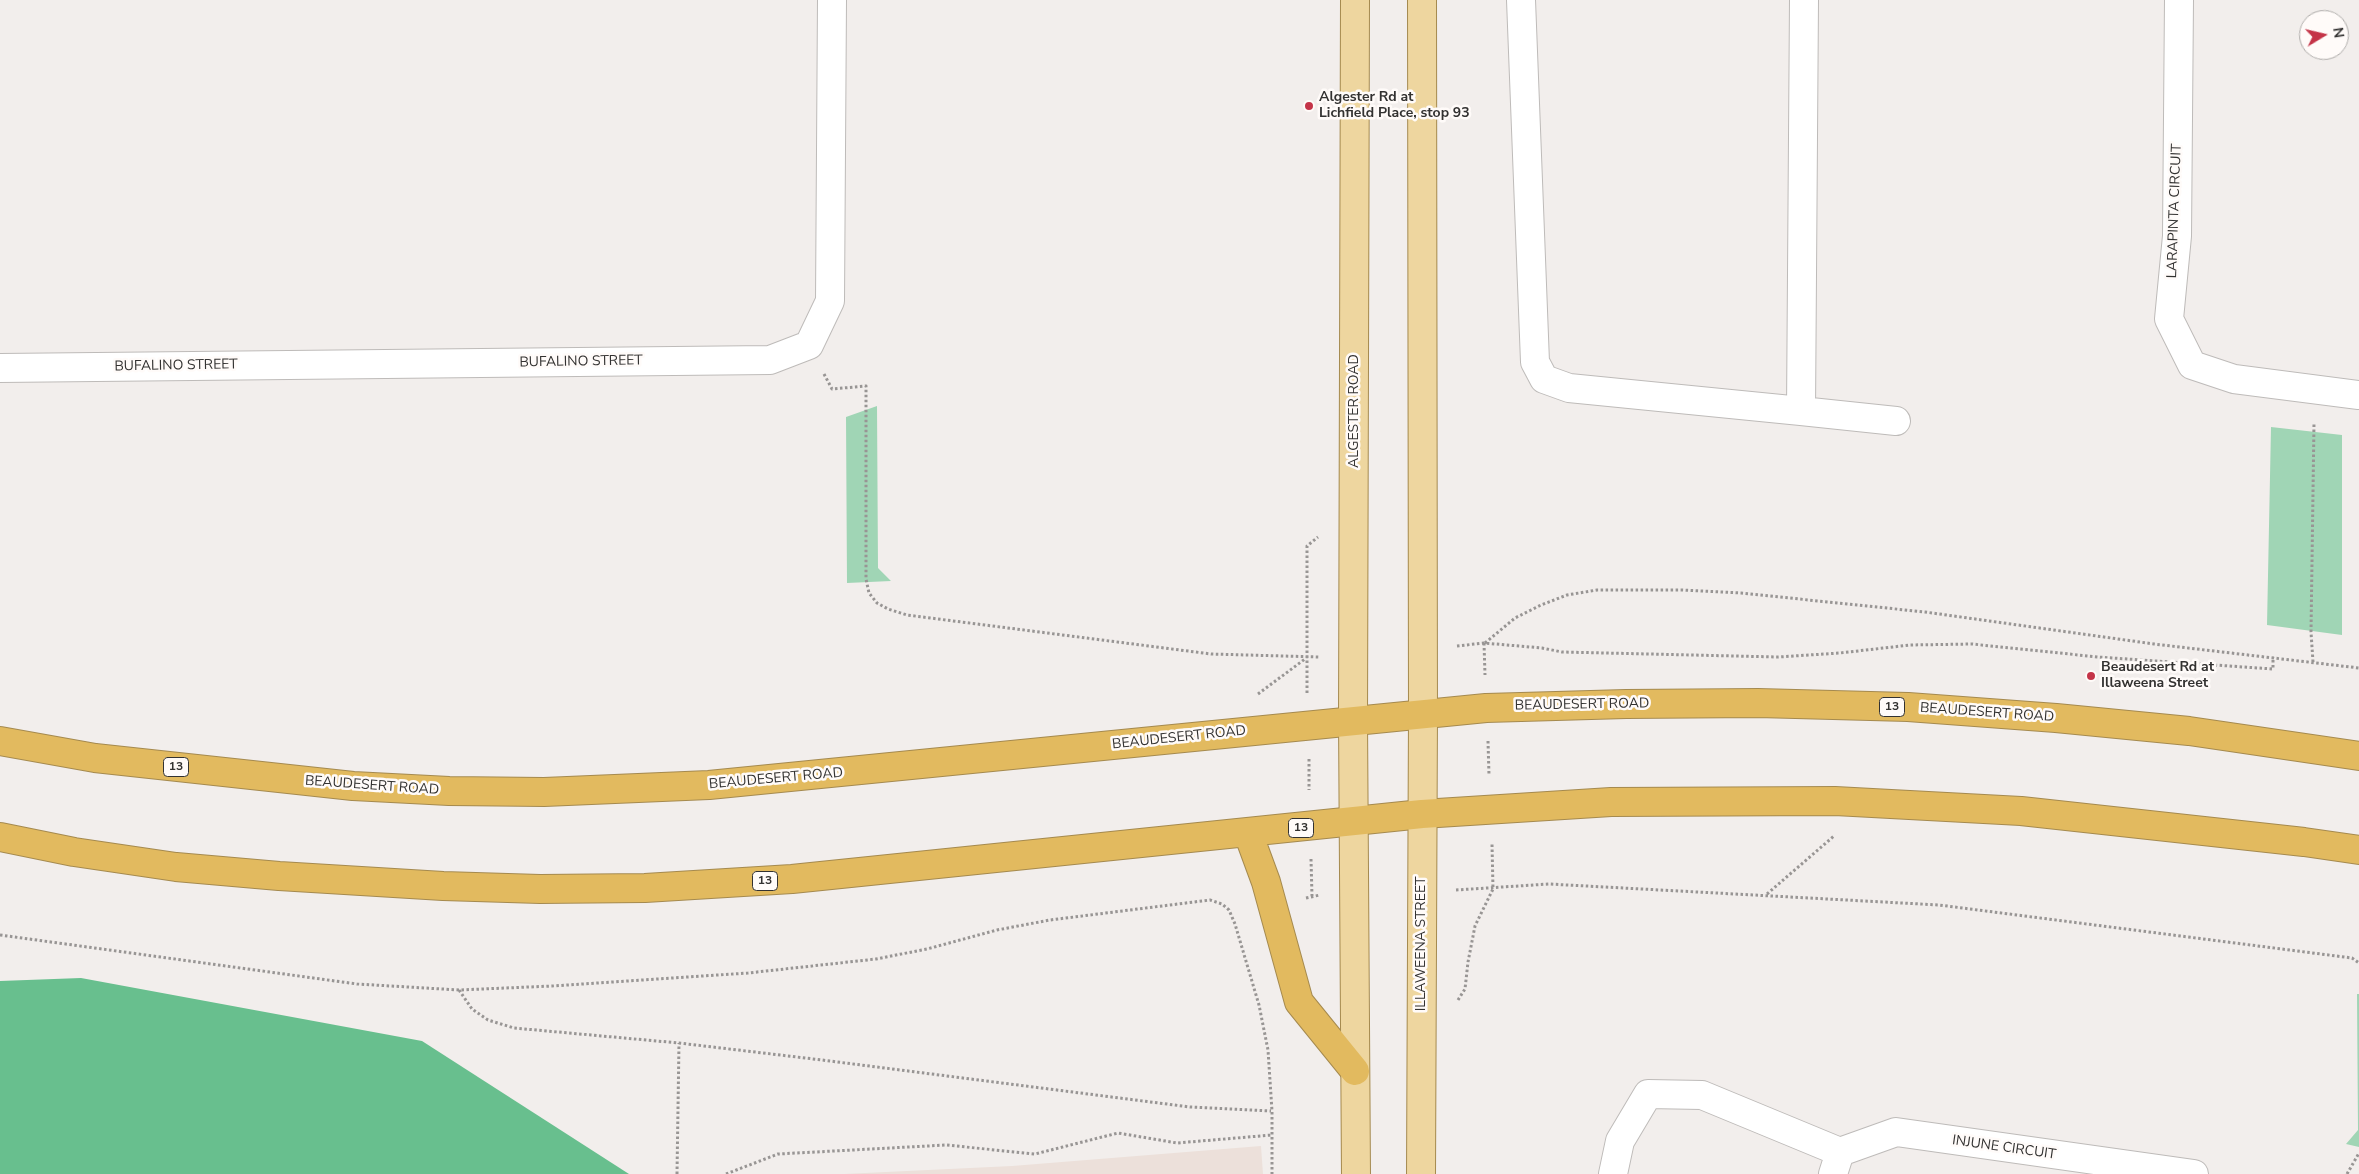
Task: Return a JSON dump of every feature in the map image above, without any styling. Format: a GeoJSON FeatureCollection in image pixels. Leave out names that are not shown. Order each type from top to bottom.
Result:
{"type":"FeatureCollection","features":[{"type":"Feature","properties":{"kind":"highway","name":"BEAUDESERT ROAD"},"geometry":{"type":"LineString","coordinates":[[0,741],[95,758],[353,786],[450,791],[544,792],[709,785],[1486,708],[1748,703],[1908,708],[2056,718],[2190,731],[2359,756]]}},
{"type":"Feature","properties":{"kind":"highway","name":"13"},"geometry":{"type":"LineString","coordinates":[[0,837],[74,852],[176,867],[279,876],[443,886],[550,889],[645,888],[792,879],[1157,840],[1354,823],[1422,814],[1611,802],[1805,801],[2021,811],[2295,841],[2359,850]]}},
{"type":"Feature","properties":{"kind":"highway"},"geometry":{"type":"LineString","coordinates":[[1248,833],[1274,910],[1300,1002],[1355,1071]]}},
{"type":"Feature","properties":{"kind":"main road","name":"ALGESTER ROAD"},"geometry":{"type":"LineString","coordinates":[[1354,823],[1355,0]]}},
{"type":"Feature","properties":{"kind":"main road"},"geometry":{"type":"LineString","coordinates":[[1422,0],[1423,714]]}},
{"type":"Feature","properties":{"kind":"main road","name":"ILLAWEENA STREET"},"geometry":{"type":"LineString","coordinates":[[1420,1174],[1423,714]]}},
{"type":"Feature","properties":{"kind":"main road"},"geometry":{"type":"LineString","coordinates":[[1354,823],[1356,1174]]}},
{"type":"Feature","properties":{"kind":"street"},"geometry":{"type":"LineString","coordinates":[[809,345],[830,301],[832,0]]}},
{"type":"Feature","properties":{"kind":"street"},"geometry":{"type":"LineString","coordinates":[[1521,0],[1535,362],[1544,379],[1569,388],[1896,421]]}},
{"type":"Feature","properties":{"kind":"street"},"geometry":{"type":"LineString","coordinates":[[1801,411],[1804,0]]}},
{"type":"Feature","properties":{"kind":"street","name":"LARAPINTA CIRCUIT"},"geometry":{"type":"LineString","coordinates":[[2179,0],[2177,236],[2168,319],[2192,365],[2234,379],[2359,395]]}},
{"type":"Feature","properties":{"kind":"street","name":"BUFALINO STREET"},"geometry":{"type":"LineString","coordinates":[[0,368],[770,360],[809,345]]}},
{"type":"Feature","properties":{"kind":"street"},"geometry":{"type":"LineString","coordinates":[[1613,1174],[1620,1141],[1648,1094],[1702,1095],[1836,1163]]}},
{"type":"Feature","properties":{"kind":"street","name":"INJUNE CIRCUIT"},"geometry":{"type":"LineString","coordinates":[[1836,1163],[1896,1132],[2194,1174]]}},
{"type":"Feature","properties":{"kind":"path"},"geometry":{"type":"LineString","coordinates":[[809,345],[832,389],[866,386],[866,579],[869,593],[878,602],[907,615],[1211,654],[1306,658]]}},
{"type":"Feature","properties":{"kind":"path"},"geometry":{"type":"LineString","coordinates":[[2313,662],[2311,632],[2314,390]]}},
{"type":"Feature","properties":{"kind":"path"},"geometry":{"type":"LineString","coordinates":[[1307,546],[1306,658],[1312,896]]}},
{"type":"Feature","properties":{"kind":"path"},"geometry":{"type":"LineString","coordinates":[[1484,643],[1515,618],[1567,595],[1598,590],[1682,590],[1742,593],[1924,612],[2154,644],[2359,668]]}},
{"type":"Feature","properties":{"kind":"path"},"geometry":{"type":"LineString","coordinates":[[1484,643],[1542,648],[1562,652],[1778,657],[1840,653],[1910,645],[1972,644],[2098,657],[2273,669],[2273,657]]}},
{"type":"Feature","properties":{"kind":"path"},"geometry":{"type":"LineString","coordinates":[[1465,988],[1475,926],[1493,889],[1484,643]]}},
{"type":"Feature","properties":{"kind":"path"},"geometry":{"type":"LineString","coordinates":[[1254,697],[1306,658]]}},
{"type":"Feature","properties":{"kind":"path"},"geometry":{"type":"LineString","coordinates":[[1767,895],[1872,803]]}},
{"type":"Feature","properties":{"kind":"path"},"geometry":{"type":"LineString","coordinates":[[1493,889],[1549,884],[1939,905],[2352,958],[2359,963]]}},
{"type":"Feature","properties":{"kind":"path"},"geometry":{"type":"LineString","coordinates":[[0,935],[357,984],[459,990],[748,973],[876,959],[927,949],[997,930],[1050,920],[1210,900],[1222,904],[1236,924],[1259,1005],[1266,1041],[1272,1110],[1272,1174]]}},
{"type":"Feature","properties":{"kind":"path"},"geometry":{"type":"LineString","coordinates":[[459,990],[472,1008],[488,1020],[514,1028],[679,1043],[992,1080],[1190,1108],[1272,1110]]}},
{"type":"Feature","properties":{"kind":"path"},"geometry":{"type":"LineString","coordinates":[[678,1174],[679,1043]]}},
{"type":"Feature","properties":{"kind":"path"},"geometry":{"type":"LineString","coordinates":[[726,1174],[778,1154],[946,1145],[1035,1154],[1118,1132],[1177,1142],[1272,1135]]}},
{"type":"Feature","properties":{"kind":"path"},"geometry":{"type":"LineString","coordinates":[[2347,1174],[2359,1154]]}},
{"type":"Feature","properties":{"kind":"shaded area"},"geometry":{"type":"Polygon","coordinates":[[[1261,1146],[1263,1174],[844,1174],[1012,1166],[1261,1146]]]}},
{"type":"Feature","properties":{"kind":"green space"},"geometry":{"type":"Polygon","coordinates":[[[877,406],[878,568],[891,581],[847,583],[846,417],[877,406]]]}},
{"type":"Feature","properties":{"kind":"green space"},"geometry":{"type":"Polygon","coordinates":[[[2271,427],[2342,435],[2342,635],[2267,625],[2271,427]]]}},
{"type":"Feature","properties":{"kind":"green space"},"geometry":{"type":"Polygon","coordinates":[[[81,978],[422,1041],[629,1174],[0,1174],[0,981],[81,978]]]}},
{"type":"Feature","properties":{"kind":"green space"},"geometry":{"type":"Polygon","coordinates":[[[2357,994],[2359,994],[2359,1147],[2346,1144],[2358,1130],[2357,994]]]}},
{"type":"Feature","properties":{"kind":"place","name":"Algester Rd at Lichfield Place, stop 93"},"geometry":{"type":"Point","coordinates":[1309,106]}},
{"type":"Feature","properties":{"kind":"place","name":"Beaudesert Rd at Illaweena Street"},"geometry":{"type":"Point","coordinates":[2091,676]}}]}
